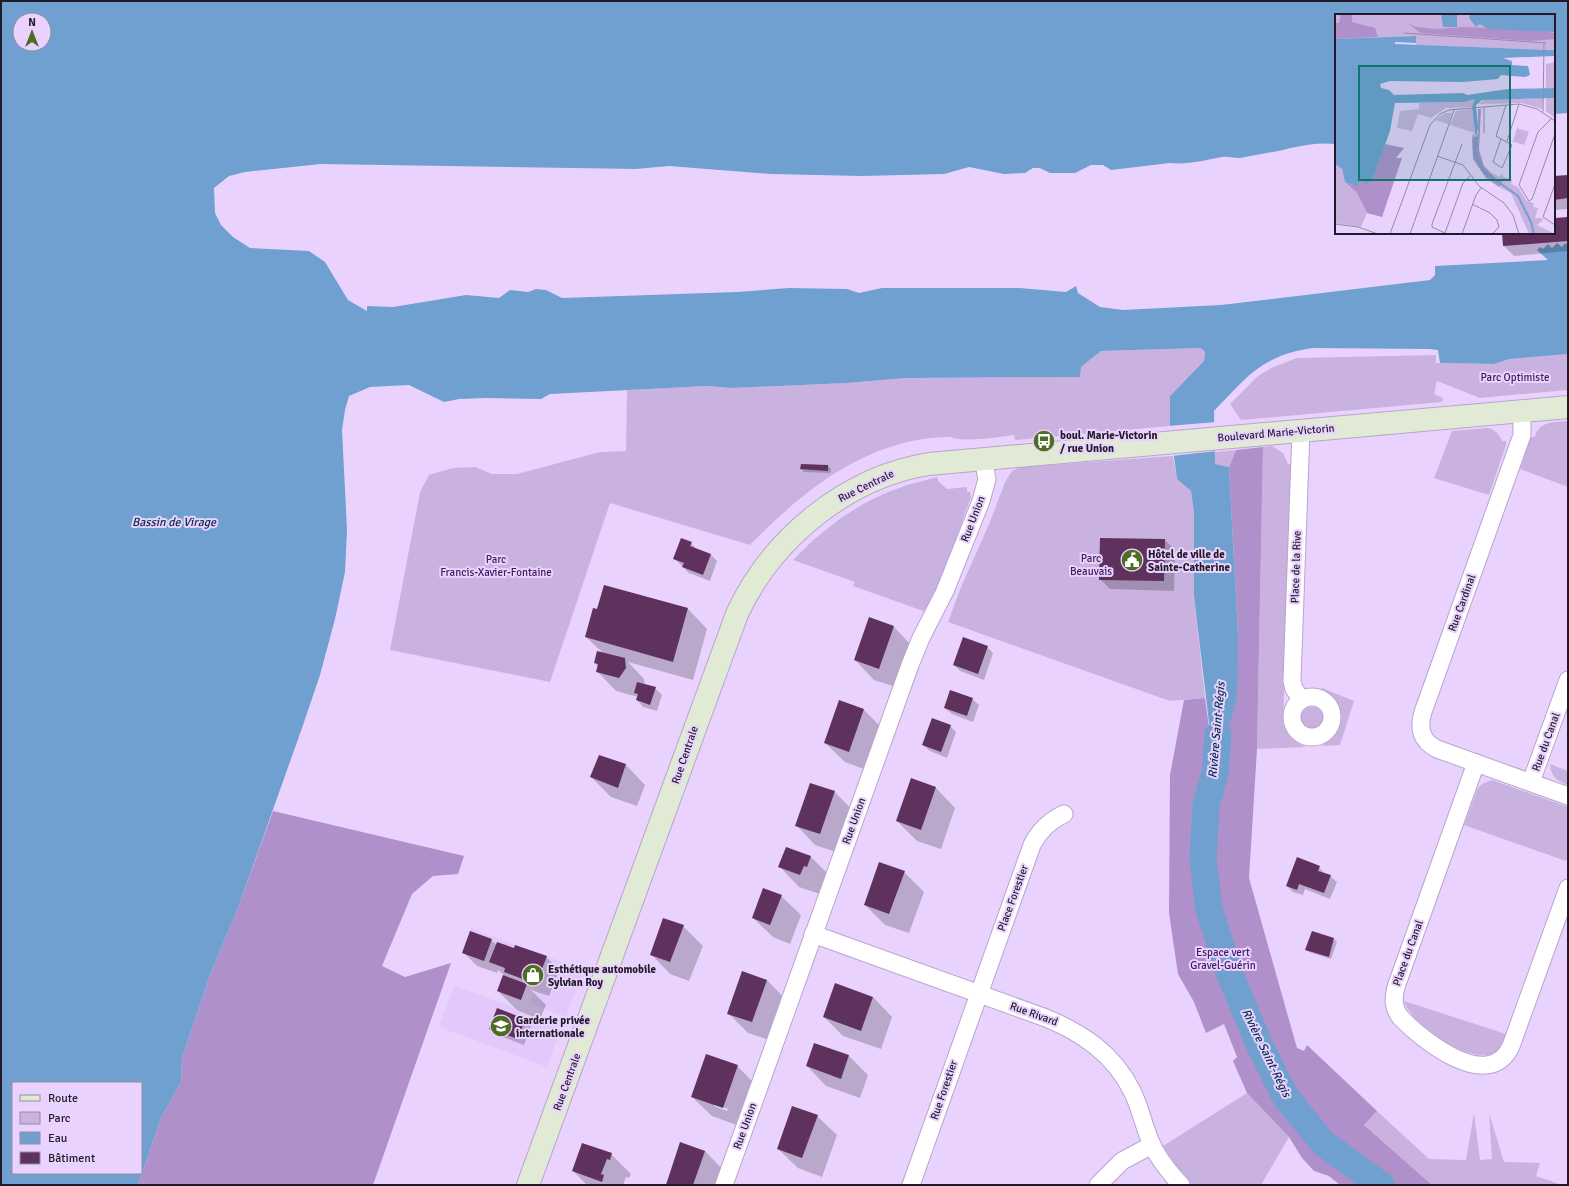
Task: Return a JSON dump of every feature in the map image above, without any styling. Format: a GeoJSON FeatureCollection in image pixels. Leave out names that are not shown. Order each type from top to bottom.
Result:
{"type":"FeatureCollection","features":[{"type":"Feature","properties":{"kind":"street","name":"Boulevard Marie-Victorin"},"geometry":{"type":"LineString","coordinates":[[983,459],[1568,407]]}},
{"type":"Feature","properties":{"kind":"street","name":"Rue Cardinal"},"geometry":{"type":"LineString","coordinates":[[1476,763],[1432,747],[1422,737],[1420,720],[1522,435],[1522,411]]}},
{"type":"Feature","properties":{"kind":"street","name":"Place de la Rive"},"geometry":{"type":"LineString","coordinates":[[1301,430],[1292,681],[1294,689],[1302,700]]}},
{"type":"Feature","properties":{"kind":"street","name":"Rue Union"},"geometry":{"type":"LineString","coordinates":[[724,1185],[916,649],[945,591],[981,501],[987,479],[983,459]]}},
{"type":"Feature","properties":{"kind":"street","name":"Rue Centrale"},"geometry":{"type":"LineString","coordinates":[[528,1185],[721,654],[737,614],[753,586],[775,555],[796,533],[823,510],[852,491],[882,476],[915,466],[983,459]]}},
{"type":"Feature","properties":{"kind":"street","name":"Rue du Canal"},"geometry":{"type":"LineString","coordinates":[[1532,782],[1568,680]]}},
{"type":"Feature","properties":{"kind":"street"},"geometry":{"type":"LineString","coordinates":[[1476,763],[1568,796]]}},
{"type":"Feature","properties":{"kind":"street","name":"Place du Canal"},"geometry":{"type":"LineString","coordinates":[[1476,763],[1396,987],[1393,1000],[1400,1017],[1444,1053],[1481,1066],[1495,1064],[1505,1057],[1511,1046],[1568,888]]}},
{"type":"Feature","properties":{"kind":"street","name":"Place Forestier"},"geometry":{"type":"LineString","coordinates":[[978,994],[1032,845],[1044,828],[1056,818],[1064,814]]}},
{"type":"Feature","properties":{"kind":"street","name":"Rue Rivard"},"geometry":{"type":"LineString","coordinates":[[813,934],[1066,1026],[1097,1046],[1122,1075],[1131,1089],[1152,1145],[1180,1185]]}},
{"type":"Feature","properties":{"kind":"street","name":"Rue Forestier"},"geometry":{"type":"LineString","coordinates":[[911,1185],[978,994]]}},
{"type":"Feature","properties":{"kind":"street"},"geometry":{"type":"LineString","coordinates":[[1098,1185],[1122,1161],[1152,1145]]}},
{"type":"Feature","properties":{"kind":"shaded area"},"geometry":{"type":"Polygon","coordinates":[[[471,928],[584,970],[566,1017],[530,1003],[536,984],[504,972],[505,968],[462,953],[471,928]]]}},
{"type":"Feature","properties":{"kind":"shaded area","name":"Garderie privée internationale"},"geometry":{"type":"Polygon","coordinates":[[[454,985],[562,1026],[547,1067],[439,1027],[454,985]]]}},
{"type":"Feature","properties":{"kind":"green space","name":"Parc Francis-Xavier-Fontaine"},"geometry":{"type":"Polygon","coordinates":[[[1201,348],[1205,352],[1204,361],[1170,396],[1170,426],[1015,440],[1014,435],[973,440],[939,437],[897,445],[873,453],[850,464],[828,478],[787,509],[750,545],[610,503],[550,682],[390,650],[420,492],[429,475],[453,468],[475,467],[492,474],[517,474],[600,452],[626,451],[627,390],[707,386],[732,388],[847,383],[905,378],[1080,377],[1081,367],[1101,351],[1201,348]]]}},
{"type":"Feature","properties":{"kind":"green space","name":"Parc Optimiste"},"geometry":{"type":"Polygon","coordinates":[[[1568,354],[1568,390],[1480,398],[1437,381],[1434,394],[1443,398],[1442,402],[1241,420],[1230,404],[1258,376],[1271,368],[1297,358],[1436,355],[1436,363],[1494,364],[1509,359],[1568,354]]]}},
{"type":"Feature","properties":{"kind":"green space"},"geometry":{"type":"Polygon","coordinates":[[[1568,421],[1568,487],[1520,469],[1531,437],[1535,437],[1543,425],[1568,421]]]}},
{"type":"Feature","properties":{"kind":"green space"},"geometry":{"type":"Polygon","coordinates":[[[1488,428],[1496,432],[1502,441],[1506,441],[1506,445],[1489,495],[1434,478],[1452,431],[1488,428]]]}},
{"type":"Feature","properties":{"kind":"green space"},"geometry":{"type":"Polygon","coordinates":[[[1272,446],[1283,453],[1288,464],[1291,464],[1283,723],[1287,732],[1292,738],[1306,747],[1257,749],[1263,447],[1272,446]]]}},
{"type":"Feature","properties":{"kind":"green space","name":"Espace vert Gravel-Guérin"},"geometry":{"type":"Polygon","coordinates":[[[1263,447],[1257,749],[1249,878],[1297,1048],[1304,1051],[1307,1045],[1377,1111],[1364,1125],[1432,1185],[1340,1185],[1329,1176],[1314,1171],[1302,1158],[1289,1137],[1247,1093],[1233,1061],[1237,1057],[1224,1024],[1206,1033],[1194,1002],[1178,974],[1169,913],[1170,775],[1184,700],[1205,698],[1215,771],[1238,634],[1229,467],[1236,450],[1263,447]]]}},
{"type":"Feature","properties":{"kind":"green space"},"geometry":{"type":"Polygon","coordinates":[[[1236,450],[1229,467],[1215,464],[1215,452],[1236,450]]]}},
{"type":"Feature","properties":{"kind":"green space","name":"Parc Beauvais"},"geometry":{"type":"Polygon","coordinates":[[[1173,456],[1177,479],[1191,491],[1194,513],[1194,596],[1205,698],[1170,701],[948,622],[1005,482],[1012,471],[1020,467],[1173,456]]]}},
{"type":"Feature","properties":{"kind":"green space"},"geometry":{"type":"Polygon","coordinates":[[[937,477],[939,482],[947,489],[967,487],[967,492],[970,492],[971,497],[945,570],[926,612],[853,586],[855,582],[793,560],[829,527],[855,509],[884,494],[908,485],[937,477]]]}},
{"type":"Feature","properties":{"kind":"green space"},"geometry":{"type":"Polygon","coordinates":[[[1322,688],[1354,701],[1340,745],[1322,746],[1336,732],[1340,724],[1341,716],[1340,709],[1336,702],[1329,695],[1320,690],[1322,688]]]}},
{"type":"Feature","properties":{"kind":"green space"},"geometry":{"type":"Polygon","coordinates":[[[1308,707],[1316,707],[1323,714],[1323,722],[1316,729],[1308,729],[1301,722],[1301,714],[1308,707]]]}},
{"type":"Feature","properties":{"kind":"green space"},"geometry":{"type":"Polygon","coordinates":[[[1550,764],[1568,771],[1568,785],[1555,778],[1550,764]]]}},
{"type":"Feature","properties":{"kind":"green space"},"geometry":{"type":"Polygon","coordinates":[[[1492,780],[1568,807],[1568,856],[1566,861],[1464,825],[1478,788],[1482,784],[1492,780]]]}},
{"type":"Feature","properties":{"kind":"green space"},"geometry":{"type":"Polygon","coordinates":[[[273,811],[464,856],[458,874],[433,876],[412,894],[382,966],[405,977],[451,963],[373,1185],[138,1185],[161,1118],[181,1082],[182,1058],[210,975],[238,908],[273,811]]]}},
{"type":"Feature","properties":{"kind":"green space"},"geometry":{"type":"Polygon","coordinates":[[[1404,1001],[1506,1034],[1497,1051],[1490,1055],[1462,1051],[1434,1036],[1415,1018],[1404,1001]]]}},
{"type":"Feature","properties":{"kind":"green space"},"geometry":{"type":"Polygon","coordinates":[[[1247,1093],[1289,1137],[1261,1185],[1192,1185],[1176,1166],[1163,1146],[1247,1093]]]}},
{"type":"Feature","properties":{"kind":"green space"},"geometry":{"type":"Polygon","coordinates":[[[1377,1111],[1429,1159],[1466,1160],[1474,1113],[1480,1160],[1492,1159],[1489,1113],[1504,1162],[1540,1163],[1536,1176],[1562,1185],[1432,1185],[1364,1125],[1377,1111]]]}},
{"type":"Feature","properties":{"kind":"water","name":"Bassin de Virage"},"geometry":{"type":"Polygon","coordinates":[[[1,1],[1568,1],[1568,113],[1555,114],[1555,14],[1335,14],[1335,144],[1326,143],[1307,145],[1240,158],[1224,157],[1190,163],[1170,163],[1111,170],[1103,165],[1091,165],[1075,173],[1050,173],[1040,168],[1033,168],[1025,173],[1004,174],[969,167],[944,174],[862,176],[771,174],[669,166],[636,169],[321,164],[245,172],[229,176],[214,188],[215,213],[221,225],[233,237],[250,248],[309,251],[325,262],[348,300],[367,311],[367,306],[393,307],[466,295],[499,298],[510,290],[528,292],[536,289],[546,290],[562,298],[737,292],[789,288],[847,289],[859,293],[882,288],[1020,288],[1066,292],[1076,286],[1078,293],[1100,307],[1123,310],[1221,305],[1430,280],[1435,275],[1435,266],[1548,260],[1537,250],[1540,247],[1543,249],[1548,244],[1552,248],[1557,243],[1562,247],[1565,243],[1568,245],[1568,354],[1509,359],[1494,364],[1440,363],[1438,350],[1313,348],[1296,351],[1281,356],[1257,369],[1236,387],[1214,411],[1215,464],[1229,467],[1238,634],[1237,698],[1215,773],[1194,596],[1194,513],[1191,491],[1177,479],[1170,426],[1170,396],[1204,361],[1205,352],[1201,348],[1101,351],[1081,367],[1080,377],[905,378],[847,383],[732,388],[707,386],[550,394],[541,399],[486,398],[459,399],[444,402],[409,385],[370,387],[349,396],[342,430],[347,530],[345,572],[335,619],[320,675],[302,728],[238,908],[210,975],[182,1058],[181,1082],[161,1118],[142,1173],[142,1082],[12,1082],[12,1174],[142,1174],[138,1185],[1,1185],[1,1]]]}},
{"type":"Feature","properties":{"kind":"pier"},"geometry":{"type":"Polygon","coordinates":[[[1216,422],[1217,451],[1171,456],[1168,426],[1216,422]]]}},
{"type":"Feature","properties":{"kind":"building"},"geometry":{"type":"Polygon","coordinates":[[[1568,175],[1568,198],[1555,200],[1555,176],[1568,175]]]}},
{"type":"Feature","properties":{"kind":"building"},"geometry":{"type":"Polygon","coordinates":[[[1568,217],[1568,241],[1503,246],[1502,234],[1555,234],[1555,218],[1568,217]]]}},
{"type":"Feature","properties":{"kind":"building"},"geometry":{"type":"Polygon","coordinates":[[[801,464],[828,465],[828,471],[800,469],[801,464]]]}},
{"type":"Feature","properties":{"kind":"building"},"geometry":{"type":"Polygon","coordinates":[[[681,538],[692,542],[690,546],[711,554],[703,575],[682,567],[684,563],[673,559],[681,538]]]}},
{"type":"Feature","properties":{"kind":"building","name":"Hôtel de ville de Sainte-Catherine"},"geometry":{"type":"Polygon","coordinates":[[[1100,538],[1165,539],[1164,581],[1099,580],[1100,538]]]}},
{"type":"Feature","properties":{"kind":"building"},"geometry":{"type":"Polygon","coordinates":[[[604,585],[688,608],[673,662],[585,637],[593,608],[597,609],[604,585]]]}},
{"type":"Feature","properties":{"kind":"building"},"geometry":{"type":"Polygon","coordinates":[[[869,617],[894,626],[879,669],[854,660],[869,617]]]}},
{"type":"Feature","properties":{"kind":"building"},"geometry":{"type":"Polygon","coordinates":[[[963,637],[988,646],[978,674],[953,665],[963,637]]]}},
{"type":"Feature","properties":{"kind":"building"},"geometry":{"type":"Polygon","coordinates":[[[597,651],[625,658],[626,668],[619,678],[596,672],[598,664],[594,663],[597,651]]]}},
{"type":"Feature","properties":{"kind":"building"},"geometry":{"type":"Polygon","coordinates":[[[637,682],[656,687],[650,705],[636,700],[638,694],[634,693],[637,682]]]}},
{"type":"Feature","properties":{"kind":"building"},"geometry":{"type":"Polygon","coordinates":[[[950,690],[973,698],[967,716],[944,708],[950,690]]]}},
{"type":"Feature","properties":{"kind":"building"},"geometry":{"type":"Polygon","coordinates":[[[839,700],[864,709],[849,752],[824,743],[839,700]]]}},
{"type":"Feature","properties":{"kind":"building"},"geometry":{"type":"Polygon","coordinates":[[[932,718],[951,725],[941,752],[922,745],[932,718]]]}},
{"type":"Feature","properties":{"kind":"building"},"geometry":{"type":"Polygon","coordinates":[[[599,755],[626,764],[618,788],[590,777],[599,755]]]}},
{"type":"Feature","properties":{"kind":"building"},"geometry":{"type":"Polygon","coordinates":[[[911,778],[936,787],[921,830],[896,821],[911,778]]]}},
{"type":"Feature","properties":{"kind":"building"},"geometry":{"type":"Polygon","coordinates":[[[810,783],[835,791],[820,834],[795,826],[810,783]]]}},
{"type":"Feature","properties":{"kind":"building"},"geometry":{"type":"Polygon","coordinates":[[[786,847],[811,856],[807,867],[804,866],[800,875],[778,867],[786,847]]]}},
{"type":"Feature","properties":{"kind":"building"},"geometry":{"type":"Polygon","coordinates":[[[1297,857],[1320,866],[1318,871],[1331,875],[1324,893],[1299,884],[1297,890],[1286,886],[1297,857]]]}},
{"type":"Feature","properties":{"kind":"building"},"geometry":{"type":"Polygon","coordinates":[[[879,862],[905,871],[889,914],[864,905],[879,862]]]}},
{"type":"Feature","properties":{"kind":"building"},"geometry":{"type":"Polygon","coordinates":[[[763,888],[782,895],[770,925],[752,918],[763,888]]]}},
{"type":"Feature","properties":{"kind":"building"},"geometry":{"type":"Polygon","coordinates":[[[663,918],[684,925],[670,962],[650,955],[663,918]]]}},
{"type":"Feature","properties":{"kind":"building"},"geometry":{"type":"Polygon","coordinates":[[[470,931],[492,939],[484,961],[462,953],[470,931]]]}},
{"type":"Feature","properties":{"kind":"building"},"geometry":{"type":"Polygon","coordinates":[[[1312,931],[1334,938],[1329,957],[1305,950],[1312,931]]]}},
{"type":"Feature","properties":{"kind":"building"},"geometry":{"type":"Polygon","coordinates":[[[497,942],[514,948],[515,945],[547,956],[536,984],[504,972],[505,968],[489,962],[497,942]]]}},
{"type":"Feature","properties":{"kind":"building"},"geometry":{"type":"Polygon","coordinates":[[[742,971],[767,980],[752,1022],[727,1014],[742,971]]]}},
{"type":"Feature","properties":{"kind":"building"},"geometry":{"type":"Polygon","coordinates":[[[503,975],[527,984],[521,1000],[497,991],[503,975]]]}},
{"type":"Feature","properties":{"kind":"building"},"geometry":{"type":"Polygon","coordinates":[[[835,983],[873,997],[861,1031],[823,1017],[835,983]]]}},
{"type":"Feature","properties":{"kind":"building"},"geometry":{"type":"Polygon","coordinates":[[[497,1008],[525,1019],[518,1039],[489,1029],[497,1008]]]}},
{"type":"Feature","properties":{"kind":"building"},"geometry":{"type":"Polygon","coordinates":[[[814,1043],[849,1055],[841,1079],[806,1066],[814,1043]]]}},
{"type":"Feature","properties":{"kind":"building"},"geometry":{"type":"Polygon","coordinates":[[[706,1054],[738,1065],[723,1108],[691,1097],[706,1054]]]}},
{"type":"Feature","properties":{"kind":"building"},"geometry":{"type":"Polygon","coordinates":[[[792,1106],[818,1115],[802,1158],[777,1149],[792,1106]]]}},
{"type":"Feature","properties":{"kind":"building"},"geometry":{"type":"Polygon","coordinates":[[[680,1142],[705,1151],[693,1185],[666,1185],[680,1142]]]}},
{"type":"Feature","properties":{"kind":"building"},"geometry":{"type":"Polygon","coordinates":[[[582,1143],[612,1153],[610,1160],[607,1159],[601,1174],[604,1175],[602,1182],[572,1171],[582,1143]]]}},
{"type":"Feature","properties":{"kind":"waterway","name":"Rivière Saint-Régis"},"geometry":{"type":"LineString","coordinates":[[1218,735],[1215,773],[1206,805],[1203,859],[1209,909],[1229,972],[1259,1044],[1285,1096],[1323,1143],[1381,1185]]}},
{"type":"Feature","properties":{"kind":"place","name":"boul. Marie-Victorin / rue Union"},"geometry":{"type":"Point","coordinates":[1044,441]}},
{"type":"Feature","properties":{"kind":"place","name":"Hôtel de ville de Sainte-Catherine"},"geometry":{"type":"Point","coordinates":[1132,560]}},
{"type":"Feature","properties":{"kind":"place","name":"Esthétique automobile Sylvian Roy"},"geometry":{"type":"Point","coordinates":[533,975]}},
{"type":"Feature","properties":{"kind":"place","name":"Garderie privée internationale"},"geometry":{"type":"Point","coordinates":[501,1026]}}]}
